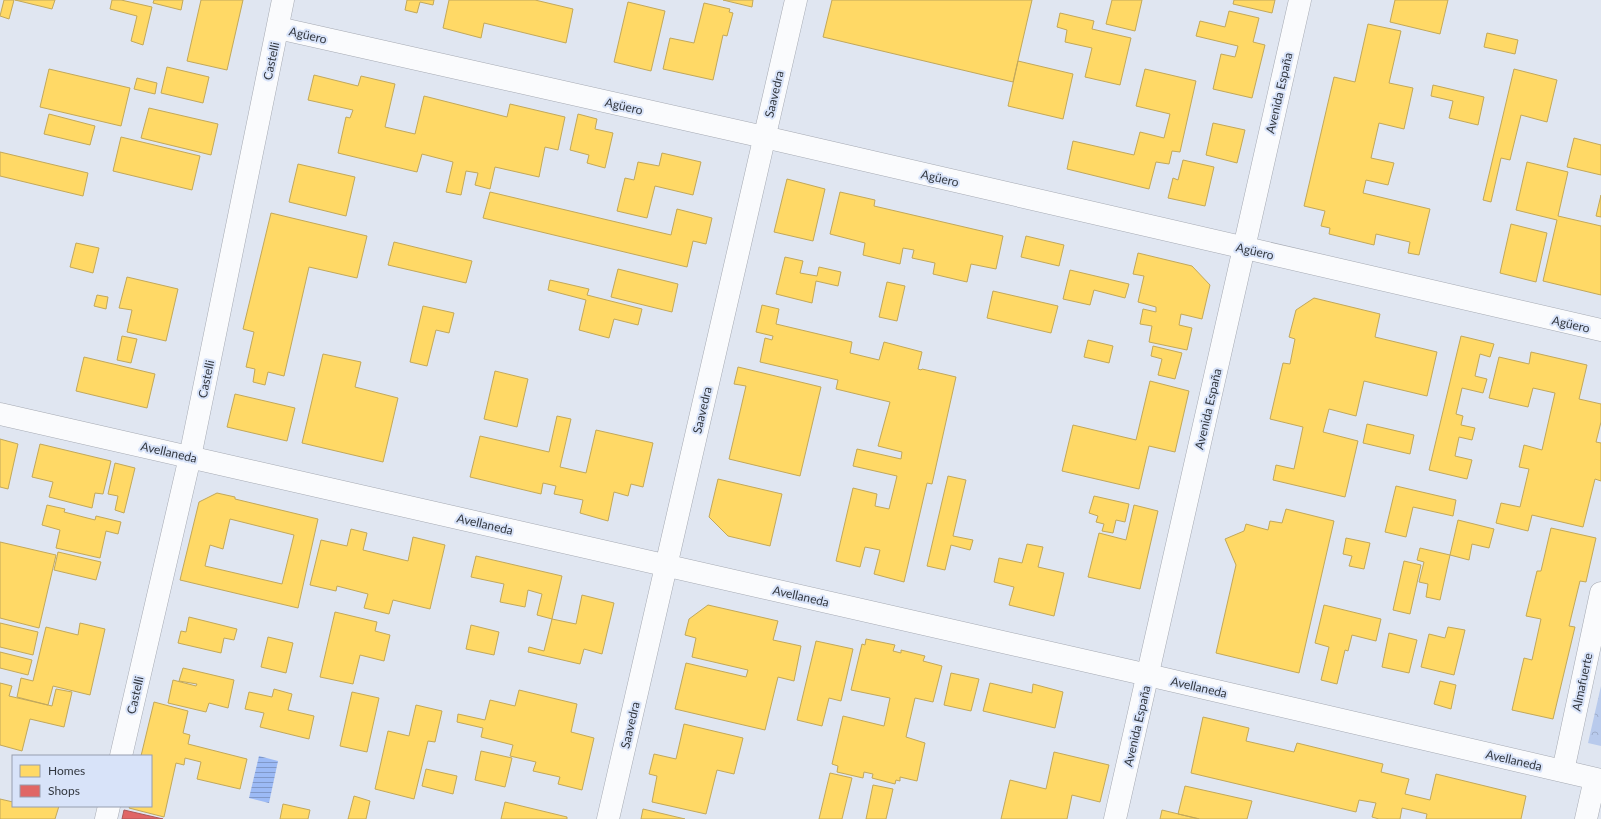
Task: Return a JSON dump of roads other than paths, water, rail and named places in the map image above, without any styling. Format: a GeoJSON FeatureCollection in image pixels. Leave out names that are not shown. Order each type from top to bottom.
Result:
{"type":"FeatureCollection","features":[{"type":"Feature","properties":{"kind":"street","name":"Castelli"},"geometry":{"type":"LineString","coordinates":[[121,755],[190,457],[283,0]]}},
{"type":"Feature","properties":{"kind":"street","name":"Saavedra"},"geometry":{"type":"LineString","coordinates":[[608,819],[796,0]]}},
{"type":"Feature","properties":{"kind":"street","name":"Avenida España"},"geometry":{"type":"LineString","coordinates":[[1115,819],[1300,0]]}},
{"type":"Feature","properties":{"kind":"street","name":"Agüero"},"geometry":{"type":"LineString","coordinates":[[278,28],[764,137],[1601,330]]}},
{"type":"Feature","properties":{"kind":"street","name":"Avellaneda"},"geometry":{"type":"LineString","coordinates":[[0,414],[1148,675],[1598,780]]}},
{"type":"Feature","properties":{"kind":"street","name":"Almafuerte"},"geometry":{"type":"LineString","coordinates":[[1563,772],[1601,593]]}},
{"type":"Feature","properties":{"kind":"street"},"geometry":{"type":"LineString","coordinates":[[1586,819],[1598,780]]}},
{"type":"Feature","properties":{"kind":"street"},"geometry":{"type":"LineString","coordinates":[[106,819],[109,807]]}},
{"type":"Feature","properties":{"kind":"water"},"geometry":{"type":"Polygon","coordinates":[[[259,756],[278,761],[269,803],[249,798],[259,756]]]}}]}
